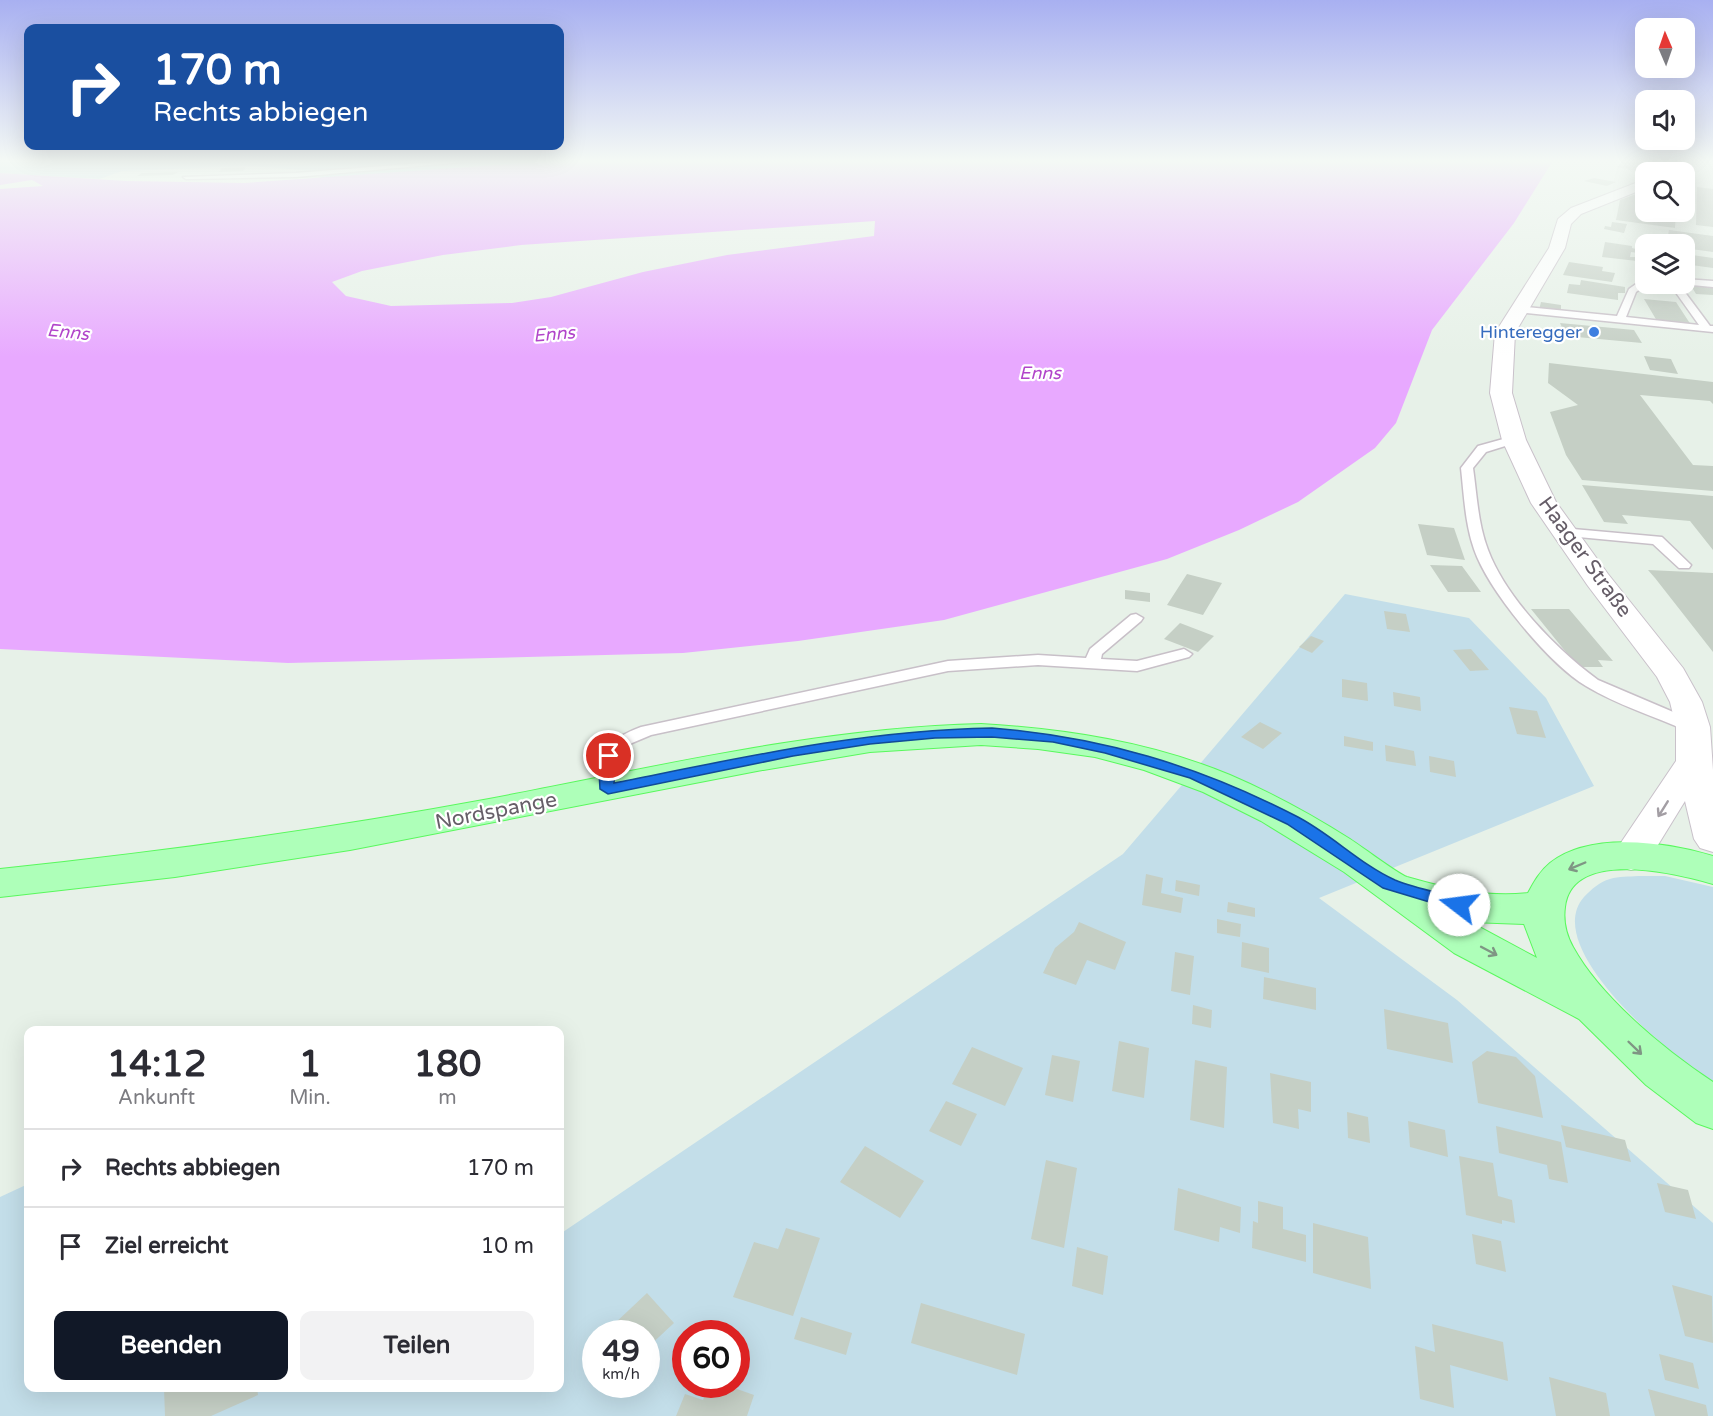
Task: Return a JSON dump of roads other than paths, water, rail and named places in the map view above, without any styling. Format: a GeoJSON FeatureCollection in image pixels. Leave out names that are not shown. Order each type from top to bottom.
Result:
{"type":"FeatureCollection","features":[{"type":"Feature","properties":{"kind":"main road","name":"Nordspange"},"geometry":{"type":"LineString","coordinates":[[0,883],[220,857],[416,826],[793,752],[870,740],[935,734],[992,733],[1053,738],[1156,761],[1244,795],[1292,820],[1389,884],[1453,931],[1593,1006]]}},
{"type":"Feature","properties":{"kind":"main road"},"geometry":{"type":"LineString","coordinates":[[1713,870],[1666,859],[1631,856],[1599,858],[1570,867],[1552,884],[1542,906],[1546,936],[1561,964],[1593,1006],[1638,1052],[1687,1091],[1713,1108]]}},
{"type":"Feature","properties":{"kind":"main road","name":"Nordspange"},"geometry":{"type":"LineString","coordinates":[[1389,884],[1481,910],[1512,911],[1542,906]]}},
{"type":"Feature","properties":{"kind":"street","name":"Haager Straße"},"geometry":{"type":"LineString","coordinates":[[1566,225],[1557,248],[1517,309],[1505,333],[1500,371],[1501,393],[1514,440],[1544,503],[1562,532],[1672,675],[1686,702],[1700,751],[1713,839]]}},
{"type":"Feature","properties":{"kind":"street"},"geometry":{"type":"LineString","coordinates":[[1631,856],[1700,751]]}},
{"type":"Feature","properties":{"kind":"lane"},"geometry":{"type":"LineString","coordinates":[[1695,283],[1713,284]]}},
{"type":"Feature","properties":{"kind":"lane"},"geometry":{"type":"LineString","coordinates":[[1620,320],[1635,289]]}},
{"type":"Feature","properties":{"kind":"lane"},"geometry":{"type":"LineString","coordinates":[[1682,294],[1710,329]]}},
{"type":"Feature","properties":{"kind":"lane"},"geometry":{"type":"LineString","coordinates":[[1517,309],[1710,329]]}},
{"type":"Feature","properties":{"kind":"lane"},"geometry":{"type":"LineString","coordinates":[[1514,440],[1482,449],[1467,468],[1473,523],[1486,562],[1523,614],[1563,661],[1592,683],[1700,751]]}},
{"type":"Feature","properties":{"kind":"lane"},"geometry":{"type":"LineString","coordinates":[[1562,532],[1657,540],[1683,565]]}},
{"type":"Feature","properties":{"kind":"lane"},"geometry":{"type":"LineString","coordinates":[[1092,665],[1095,652],[1136,618]]}},
{"type":"Feature","properties":{"kind":"lane"},"geometry":{"type":"LineString","coordinates":[[608,789],[606,771],[609,756],[618,744],[647,731],[948,666],[1038,660],[1137,666],[1184,654]]}},
{"type":"Feature","properties":{"kind":"water","name":"Enns"},"geometry":{"type":"Polygon","coordinates":[[[0,225],[815,225],[521,245],[443,255],[362,271],[332,282],[346,296],[391,306],[512,303],[551,297],[643,272],[727,255],[874,236],[875,225],[1512,225],[1432,330],[1396,423],[1375,448],[1298,502],[1239,530],[1167,559],[944,620],[798,641],[683,653],[288,663],[0,649],[0,225]]]}},
{"type":"Feature","properties":{"kind":"place","name":"Hinteregger"},"geometry":{"type":"Point","coordinates":[1594,332]}}]}
